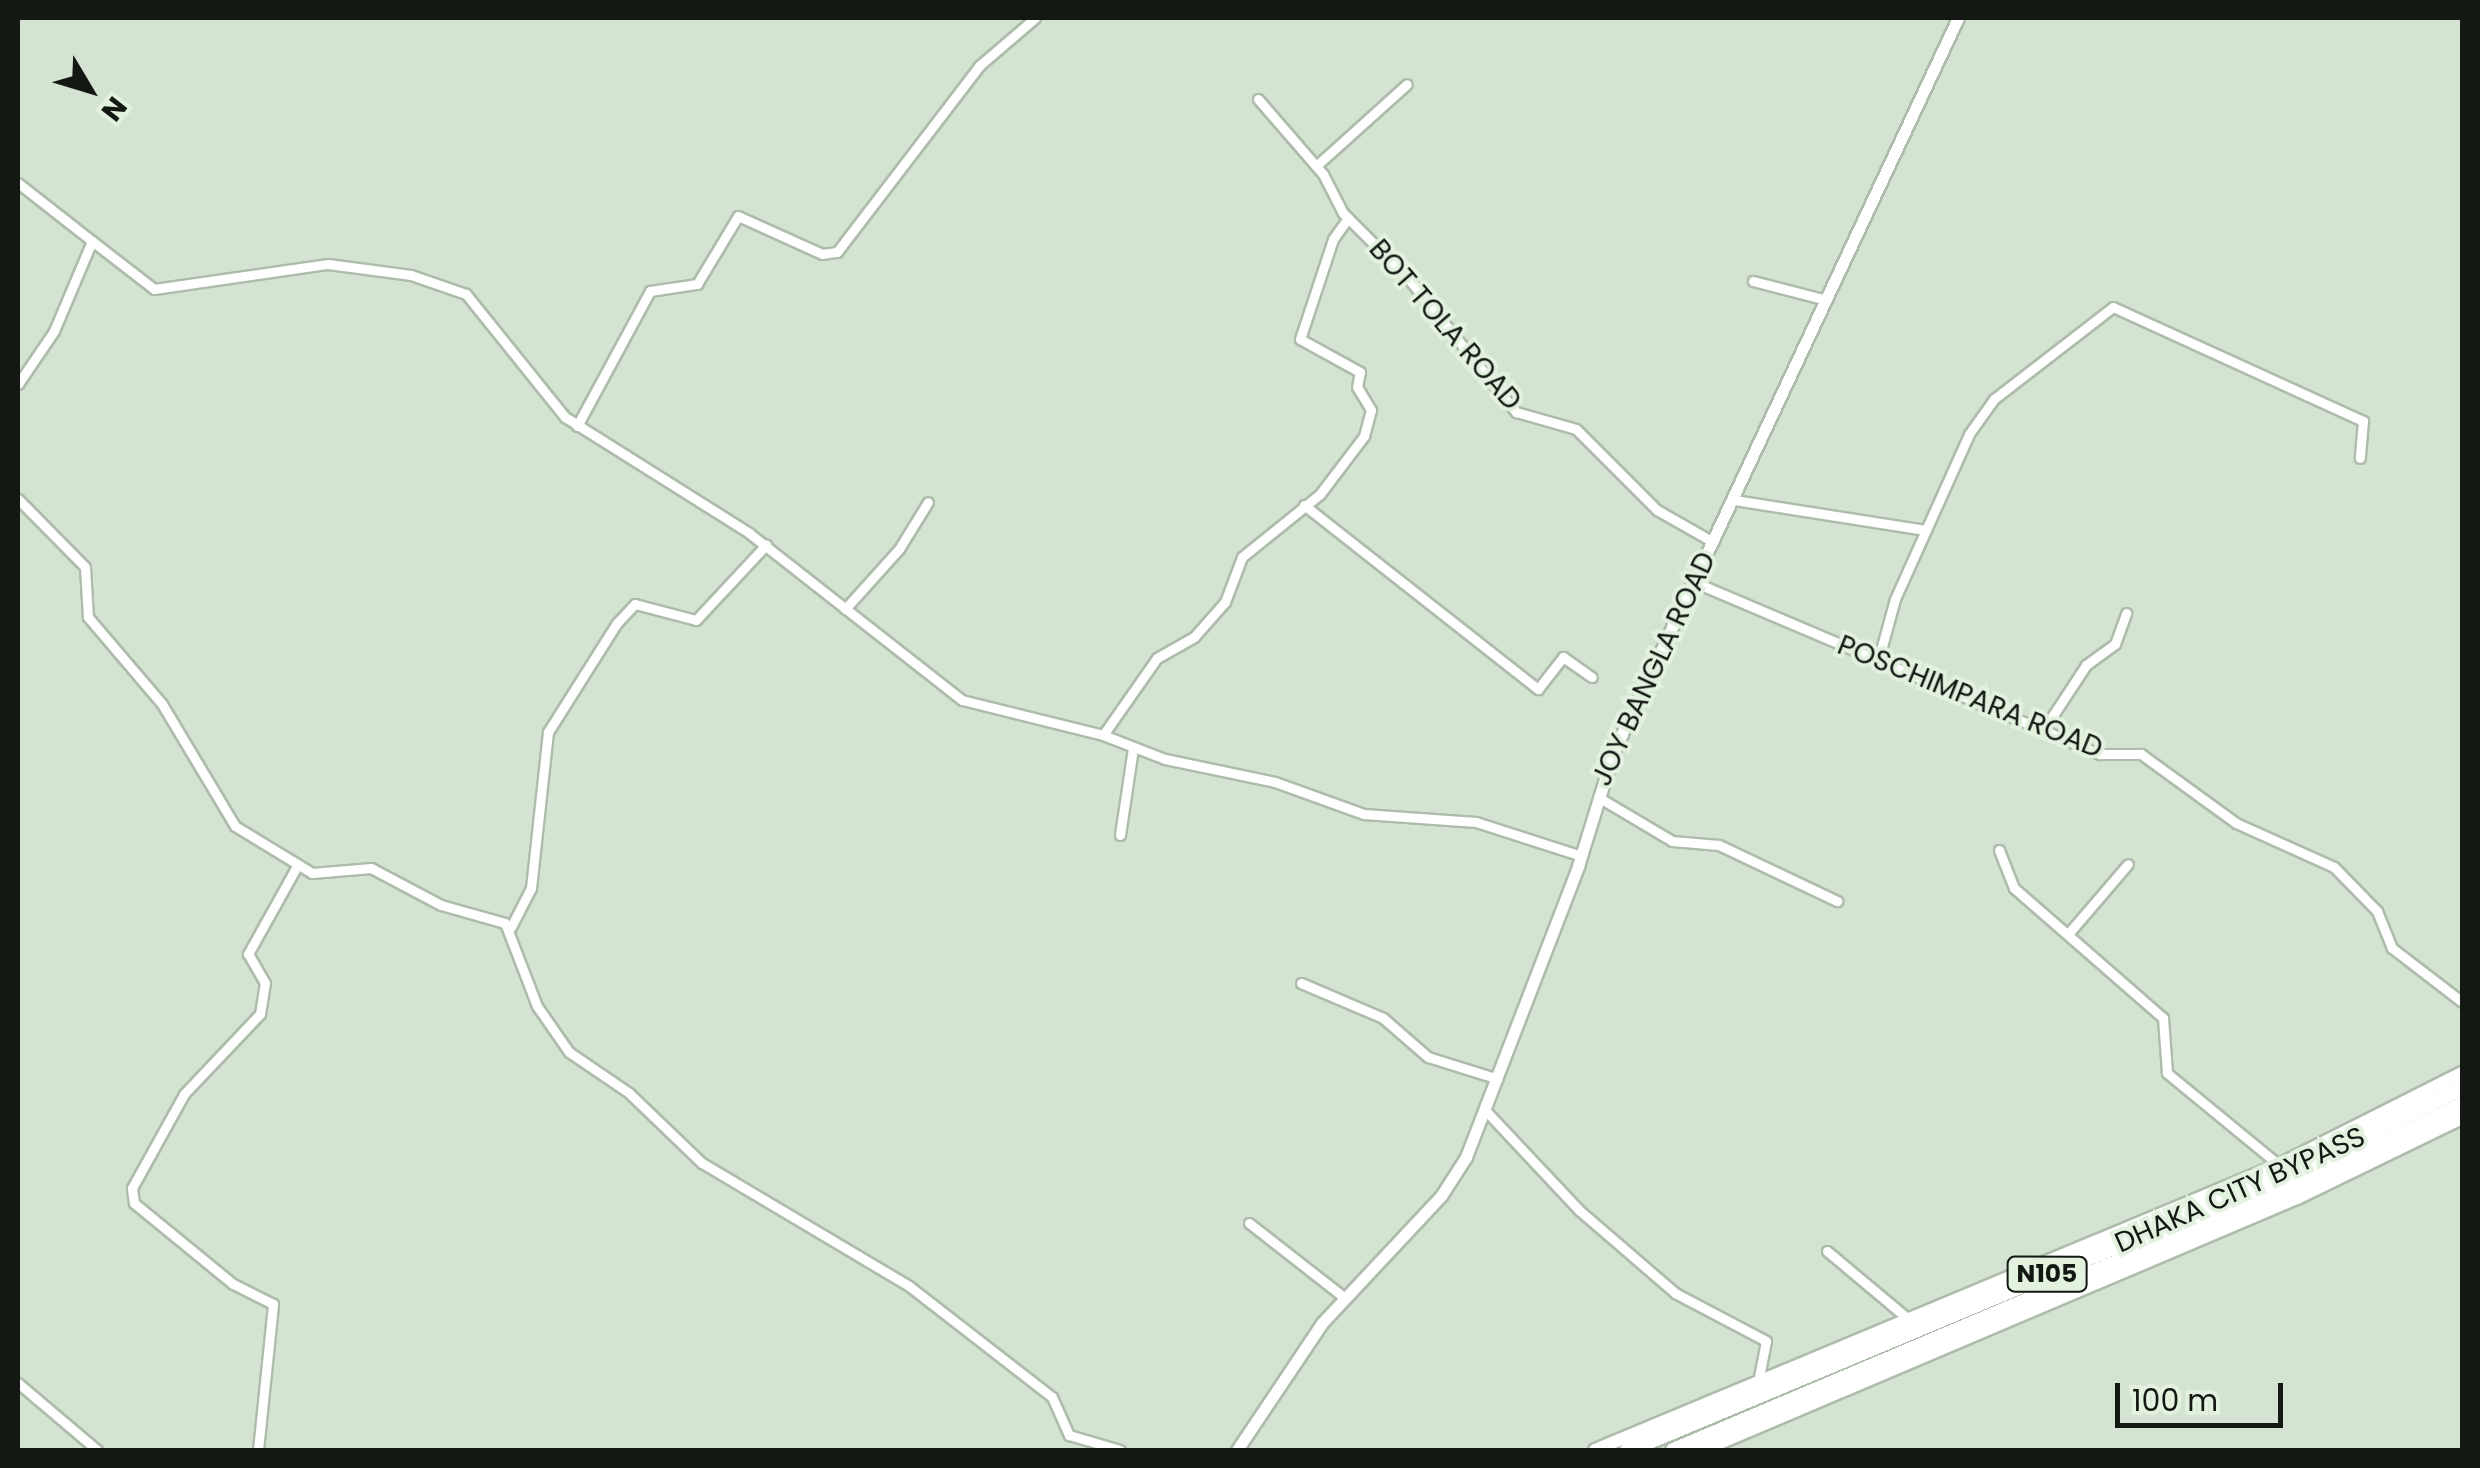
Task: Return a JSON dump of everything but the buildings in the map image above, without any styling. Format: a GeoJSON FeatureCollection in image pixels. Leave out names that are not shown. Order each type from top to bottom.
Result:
{"type":"FeatureCollection","features":[{"type":"Feature","properties":{"kind":"highway","name":"DHAKA CITY BYPASS"},"geometry":{"type":"LineString","coordinates":[[1627,1450],[2285,1174],[2462,1087]]}},
{"type":"Feature","properties":{"kind":"highway","name":"DHAKA CITY BYPASS"},"geometry":{"type":"LineString","coordinates":[[1673,1450],[2292,1188],[2462,1104]]}},
{"type":"Feature","properties":{"kind":"main road"},"geometry":{"type":"LineString","coordinates":[[1595,1450],[2279,1164],[2462,1072]]}},
{"type":"Feature","properties":{"kind":"main road"},"geometry":{"type":"LineString","coordinates":[[1703,1450],[2280,1206],[2462,1118]]}},
{"type":"Feature","properties":{"kind":"street"},"geometry":{"type":"LineString","coordinates":[[577,426],[650,291],[697,284],[738,216],[822,254],[837,252],[979,66],[1035,18]]}},
{"type":"Feature","properties":{"kind":"street","name":"JOY BANGLA ROAD"},"geometry":{"type":"LineString","coordinates":[[1236,1450],[1345,1298],[1450,1186],[1486,1110],[1582,856],[1596,796],[1958,18]]}},
{"type":"Feature","properties":{"kind":"street"},"geometry":{"type":"LineString","coordinates":[[1316,166],[1407,84]]}},
{"type":"Feature","properties":{"kind":"street","name":"BOT TOLA ROAD"},"geometry":{"type":"LineString","coordinates":[[1258,99],[1316,166],[1348,218],[1516,412],[1576,429],[1657,510],[1712,542]]}},
{"type":"Feature","properties":{"kind":"street"},"geometry":{"type":"LineString","coordinates":[[18,183],[154,289],[328,264],[411,275],[466,294],[577,426],[766,546],[962,700],[1275,782],[1364,814],[1476,822],[1582,856]]}},
{"type":"Feature","properties":{"kind":"street"},"geometry":{"type":"LineString","coordinates":[[1103,735],[1157,658],[1194,637],[1225,602],[1242,557],[1304,505],[1347,460],[1371,416],[1357,368],[1300,339],[1331,245],[1348,218]]}},
{"type":"Feature","properties":{"kind":"street"},"geometry":{"type":"LineString","coordinates":[[18,384],[54,331],[62,296],[92,241]]}},
{"type":"Feature","properties":{"kind":"street"},"geometry":{"type":"LineString","coordinates":[[1753,281],[1824,300]]}},
{"type":"Feature","properties":{"kind":"street"},"geometry":{"type":"LineString","coordinates":[[1878,661],[1891,609],[1969,434],[1994,399],[2113,307],[2364,421],[2360,458]]}},
{"type":"Feature","properties":{"kind":"street"},"geometry":{"type":"LineString","coordinates":[[18,498],[86,567],[88,617],[162,704],[225,815],[297,866],[331,877],[372,868],[441,906],[510,927]]}},
{"type":"Feature","properties":{"kind":"street"},"geometry":{"type":"LineString","coordinates":[[1734,500],[1926,530]]}},
{"type":"Feature","properties":{"kind":"street"},"geometry":{"type":"LineString","coordinates":[[845,608],[900,549],[928,502]]}},
{"type":"Feature","properties":{"kind":"street"},"geometry":{"type":"LineString","coordinates":[[1304,505],[1538,690],[1563,657],[1592,677]]}},
{"type":"Feature","properties":{"kind":"street"},"geometry":{"type":"LineString","coordinates":[[766,546],[696,620],[636,604],[617,623],[548,732],[531,888],[510,927],[519,968],[569,1052],[629,1093],[702,1163],[909,1286],[1052,1396],[1065,1432],[1120,1450]]}},
{"type":"Feature","properties":{"kind":"street","name":"POSCHIMPARA ROAD"},"geometry":{"type":"LineString","coordinates":[[1694,582],[1878,661],[2046,726],[2100,754],[2141,754],[2261,838],[2334,867],[2377,911],[2392,948],[2462,1002]]}},
{"type":"Feature","properties":{"kind":"street"},"geometry":{"type":"LineString","coordinates":[[2046,726],[2086,665],[2115,644],[2126,613]]}},
{"type":"Feature","properties":{"kind":"street"},"geometry":{"type":"LineString","coordinates":[[1120,835],[1134,748]]}},
{"type":"Feature","properties":{"kind":"street"},"geometry":{"type":"LineString","coordinates":[[1596,796],[1672,841],[1719,844],[1837,901]]}},
{"type":"Feature","properties":{"kind":"street"},"geometry":{"type":"LineString","coordinates":[[1999,850],[2014,888],[2164,1018],[2167,1073],[2279,1164]]}},
{"type":"Feature","properties":{"kind":"street"},"geometry":{"type":"LineString","coordinates":[[2068,934],[2128,864]]}},
{"type":"Feature","properties":{"kind":"street"},"geometry":{"type":"LineString","coordinates":[[258,1450],[272,1304],[234,1284],[134,1203],[132,1188],[184,1094],[260,1014],[265,983],[248,954],[297,866]]}},
{"type":"Feature","properties":{"kind":"street"},"geometry":{"type":"LineString","coordinates":[[1301,983],[1383,1018],[1425,1055],[1498,1079]]}},
{"type":"Feature","properties":{"kind":"street"},"geometry":{"type":"LineString","coordinates":[[1486,1110],[1579,1210],[1675,1292],[1766,1341],[1758,1382]]}},
{"type":"Feature","properties":{"kind":"street"},"geometry":{"type":"LineString","coordinates":[[1249,1224],[1345,1298]]}},
{"type":"Feature","properties":{"kind":"street"},"geometry":{"type":"LineString","coordinates":[[1827,1252],[1907,1318]]}},
{"type":"Feature","properties":{"kind":"street"},"geometry":{"type":"LineString","coordinates":[[18,1383],[97,1450]]}}]}
